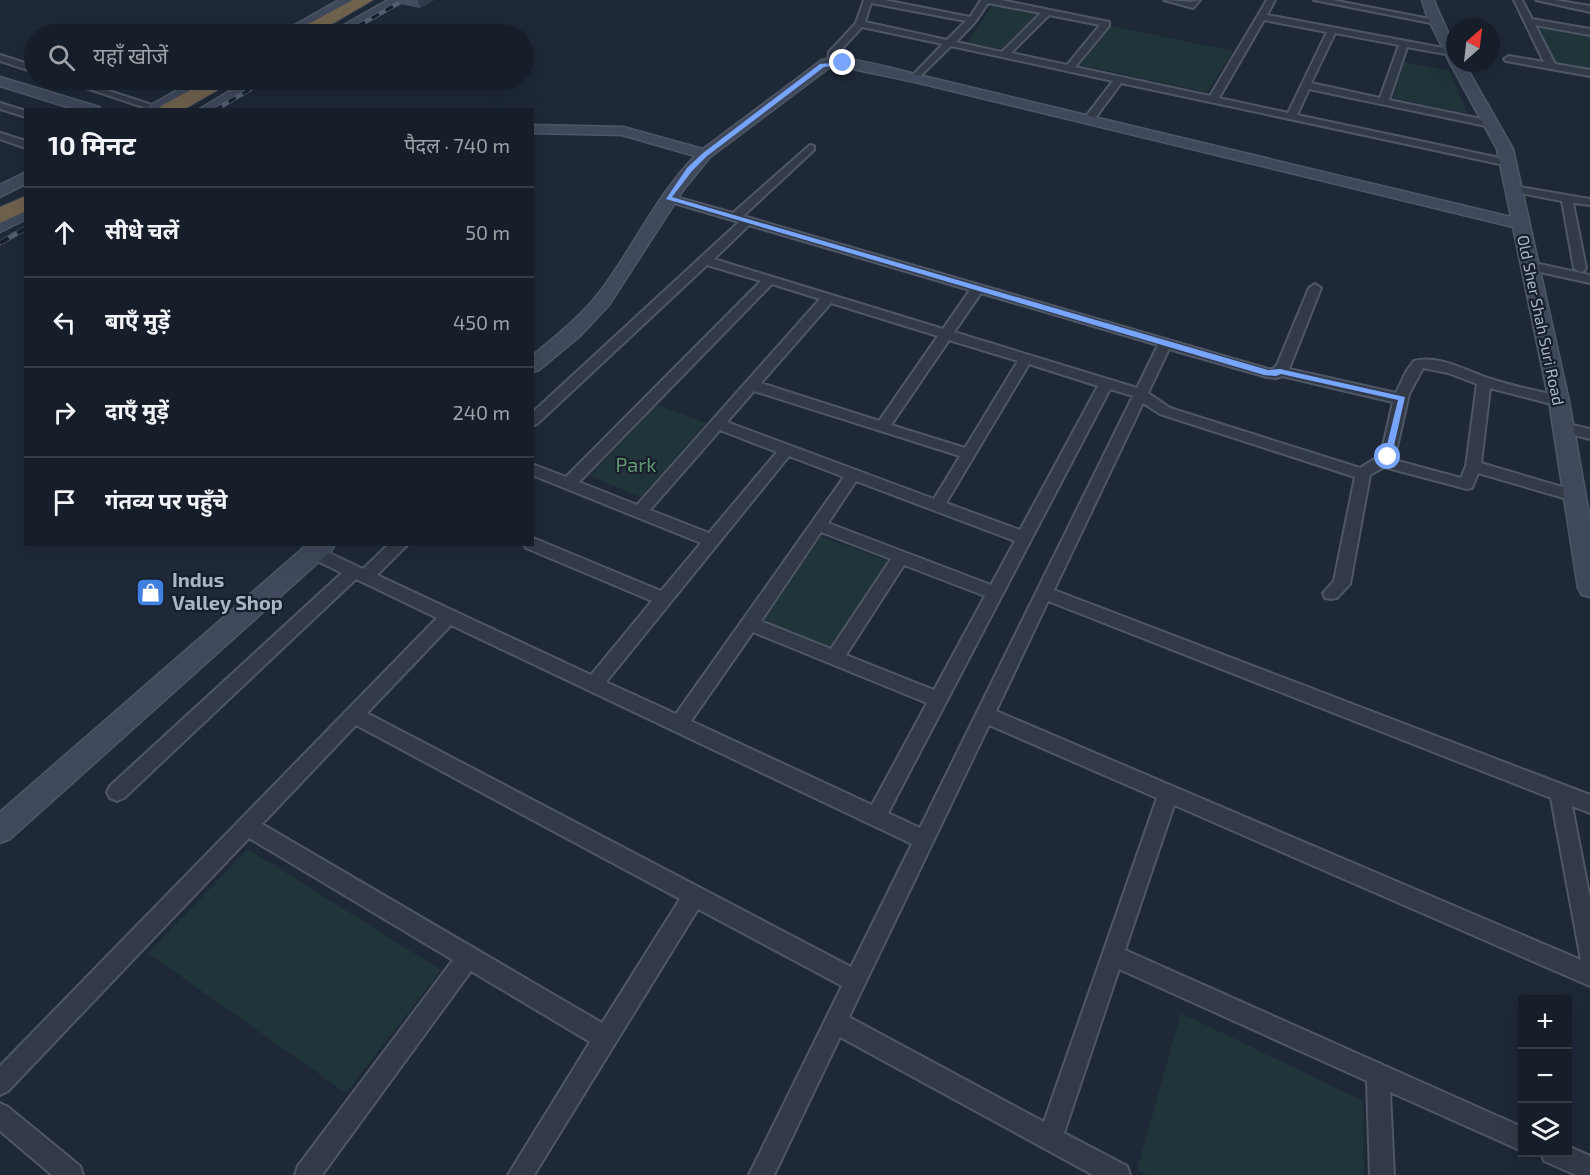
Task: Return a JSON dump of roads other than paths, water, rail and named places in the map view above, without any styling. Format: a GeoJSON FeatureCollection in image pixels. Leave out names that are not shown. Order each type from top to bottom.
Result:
{"type":"FeatureCollection","features":[{"type":"Feature","properties":{"kind":"highway"},"geometry":{"type":"LineString","coordinates":[[325,24],[376,1]]}},
{"type":"Feature","properties":{"kind":"highway"},"geometry":{"type":"LineString","coordinates":[[338,24],[376,1]]}},
{"type":"Feature","properties":{"kind":"highway"},"geometry":{"type":"LineString","coordinates":[[159,108],[200,90]]}},
{"type":"Feature","properties":{"kind":"highway"},"geometry":{"type":"LineString","coordinates":[[192,108],[224,90]]}},
{"type":"Feature","properties":{"kind":"highway"},"geometry":{"type":"LineString","coordinates":[[0,203],[24,187]]}},
{"type":"Feature","properties":{"kind":"highway"},"geometry":{"type":"LineString","coordinates":[[0,216],[24,187]]}},
{"type":"Feature","properties":{"kind":"street"},"geometry":{"type":"LineString","coordinates":[[304,24],[348,0]]}},
{"type":"Feature","properties":{"kind":"street"},"geometry":{"type":"LineString","coordinates":[[353,24],[397,0]]}},
{"type":"Feature","properties":{"kind":"street"},"geometry":{"type":"LineString","coordinates":[[831,63],[834,52],[860,24],[870,0],[910,4],[972,20]]}},
{"type":"Feature","properties":{"kind":"street"},"geometry":{"type":"LineString","coordinates":[[915,78],[972,20],[987,0],[1106,24],[1070,69]]}},
{"type":"Feature","properties":{"kind":"street"},"geometry":{"type":"LineString","coordinates":[[1168,0],[1193,4],[1196,0]]}},
{"type":"Feature","properties":{"kind":"street"},"geometry":{"type":"LineString","coordinates":[[1213,100],[1271,0]]}},
{"type":"Feature","properties":{"kind":"street"},"geometry":{"type":"LineString","coordinates":[[1318,0],[1436,21]]}},
{"type":"Feature","properties":{"kind":"street","name":"Old Sher Shah Suri Road"},"geometry":{"type":"LineString","coordinates":[[1428,0],[1446,40]]}},
{"type":"Feature","properties":{"kind":"street"},"geometry":{"type":"LineString","coordinates":[[1518,0],[1551,66]]}},
{"type":"Feature","properties":{"kind":"street"},"geometry":{"type":"LineString","coordinates":[[1540,0],[1590,9]]}},
{"type":"Feature","properties":{"kind":"street"},"geometry":{"type":"LineString","coordinates":[[1004,55],[1047,12]]}},
{"type":"Feature","properties":{"kind":"street"},"geometry":{"type":"LineString","coordinates":[[1262,16],[1446,53]]}},
{"type":"Feature","properties":{"kind":"street"},"geometry":{"type":"LineString","coordinates":[[1529,21],[1590,32]]}},
{"type":"Feature","properties":{"kind":"street"},"geometry":{"type":"LineString","coordinates":[[860,24],[1509,163]]}},
{"type":"Feature","properties":{"kind":"street"},"geometry":{"type":"LineString","coordinates":[[1291,116],[1332,30]]}},
{"type":"Feature","properties":{"kind":"street"},"geometry":{"type":"LineString","coordinates":[[1384,101],[1404,44]]}},
{"type":"Feature","properties":{"kind":"street"},"geometry":{"type":"LineString","coordinates":[[0,58],[24,66]]}},
{"type":"Feature","properties":{"kind":"street"},"geometry":{"type":"LineString","coordinates":[[1509,59],[1590,74]]}},
{"type":"Feature","properties":{"kind":"street"},"geometry":{"type":"LineString","coordinates":[[534,364],[577,328],[602,302],[668,198],[705,154],[822,65],[831,63],[843,63],[915,78],[1521,224]]}},
{"type":"Feature","properties":{"kind":"street","name":"Old Sher Shah Suri Road"},"geometry":{"type":"LineString","coordinates":[[1463,72],[1505,149],[1509,163],[1559,401],[1590,588]]}},
{"type":"Feature","properties":{"kind":"street"},"geometry":{"type":"LineString","coordinates":[[1089,119],[1119,79]]}},
{"type":"Feature","properties":{"kind":"street"},"geometry":{"type":"LineString","coordinates":[[0,81],[24,88]]}},
{"type":"Feature","properties":{"kind":"street"},"geometry":{"type":"LineString","coordinates":[[1306,85],[1491,124]]}},
{"type":"Feature","properties":{"kind":"street"},"geometry":{"type":"LineString","coordinates":[[29,90],[88,108]]}},
{"type":"Feature","properties":{"kind":"street"},"geometry":{"type":"LineString","coordinates":[[98,90],[154,108]]}},
{"type":"Feature","properties":{"kind":"street"},"geometry":{"type":"LineString","coordinates":[[159,108],[188,90]]}},
{"type":"Feature","properties":{"kind":"street"},"geometry":{"type":"LineString","coordinates":[[208,108],[240,90]]}},
{"type":"Feature","properties":{"kind":"street"},"geometry":{"type":"LineString","coordinates":[[0,92],[44,108]]}},
{"type":"Feature","properties":{"kind":"street"},"geometry":{"type":"LineString","coordinates":[[0,106],[24,113]]}},
{"type":"Feature","properties":{"kind":"street"},"geometry":{"type":"LineString","coordinates":[[534,129],[623,131],[705,154]]}},
{"type":"Feature","properties":{"kind":"street"},"geometry":{"type":"LineString","coordinates":[[0,136],[24,144]]}},
{"type":"Feature","properties":{"kind":"street"},"geometry":{"type":"LineString","coordinates":[[534,419],[705,260],[810,148]]}},
{"type":"Feature","properties":{"kind":"street"},"geometry":{"type":"LineString","coordinates":[[0,192],[24,187]]}},
{"type":"Feature","properties":{"kind":"street"},"geometry":{"type":"LineString","coordinates":[[1515,193],[1567,202],[1590,209]]}},
{"type":"Feature","properties":{"kind":"street"},"geometry":{"type":"LineString","coordinates":[[668,198],[976,290],[1267,373],[1280,372],[1402,399]]}},
{"type":"Feature","properties":{"kind":"street"},"geometry":{"type":"LineString","coordinates":[[1567,202],[1590,202]]}},
{"type":"Feature","properties":{"kind":"street"},"geometry":{"type":"LineString","coordinates":[[1567,202],[1580,268]]}},
{"type":"Feature","properties":{"kind":"street"},"geometry":{"type":"LineString","coordinates":[[0,227],[24,213]]}},
{"type":"Feature","properties":{"kind":"street"},"geometry":{"type":"LineString","coordinates":[[705,260],[1140,394],[1165,411],[1363,474]]}},
{"type":"Feature","properties":{"kind":"street"},"geometry":{"type":"LineString","coordinates":[[1530,266],[1590,279]]}},
{"type":"Feature","properties":{"kind":"street"},"geometry":{"type":"LineString","coordinates":[[568,484],[769,280]]}},
{"type":"Feature","properties":{"kind":"street"},"geometry":{"type":"LineString","coordinates":[[1280,372],[1315,288]]}},
{"type":"Feature","properties":{"kind":"street"},"geometry":{"type":"LineString","coordinates":[[882,427],[976,290]]}},
{"type":"Feature","properties":{"kind":"street"},"geometry":{"type":"LineString","coordinates":[[640,512],[828,298]]}},
{"type":"Feature","properties":{"kind":"street"},"geometry":{"type":"LineString","coordinates":[[760,1175],[1045,594],[1164,344]]}},
{"type":"Feature","properties":{"kind":"street"},"geometry":{"type":"LineString","coordinates":[[937,506],[1026,359]]}},
{"type":"Feature","properties":{"kind":"street"},"geometry":{"type":"LineString","coordinates":[[1384,462],[1388,457],[1409,376],[1419,364],[1456,371],[1484,382],[1559,401]]}},
{"type":"Feature","properties":{"kind":"street"},"geometry":{"type":"LineString","coordinates":[[1331,593],[1342,584],[1363,474],[1372,465],[1384,462],[1467,484],[1473,466],[1484,382]]}},
{"type":"Feature","properties":{"kind":"street"},"geometry":{"type":"LineString","coordinates":[[876,817],[1106,384]]}},
{"type":"Feature","properties":{"kind":"street"},"geometry":{"type":"LineString","coordinates":[[752,385],[968,454]]}},
{"type":"Feature","properties":{"kind":"street"},"geometry":{"type":"LineString","coordinates":[[717,424],[1024,538]]}},
{"type":"Feature","properties":{"kind":"street"},"geometry":{"type":"LineString","coordinates":[[1563,428],[1590,434]]}},
{"type":"Feature","properties":{"kind":"street"},"geometry":{"type":"LineString","coordinates":[[594,684],[786,450]]}},
{"type":"Feature","properties":{"kind":"street"},"geometry":{"type":"LineString","coordinates":[[1473,466],[1574,496]]}},
{"type":"Feature","properties":{"kind":"street"},"geometry":{"type":"LineString","coordinates":[[534,470],[712,541]]}},
{"type":"Feature","properties":{"kind":"street"},"geometry":{"type":"LineString","coordinates":[[679,724],[853,474]]}},
{"type":"Feature","properties":{"kind":"street"},"geometry":{"type":"LineString","coordinates":[[818,525],[995,593]]}},
{"type":"Feature","properties":{"kind":"street"},"geometry":{"type":"LineString","coordinates":[[534,545],[664,599]]}},
{"type":"Feature","properties":{"kind":"street"},"geometry":{"type":"LineString","coordinates":[[117,792],[360,574],[397,546]]}},
{"type":"Feature","properties":{"kind":"street"},"geometry":{"type":"LineString","coordinates":[[0,830],[320,549],[360,574],[924,840]]}},
{"type":"Feature","properties":{"kind":"street"},"geometry":{"type":"LineString","coordinates":[[835,658],[900,557]]}},
{"type":"Feature","properties":{"kind":"street"},"geometry":{"type":"LineString","coordinates":[[1045,594],[1590,804]]}},
{"type":"Feature","properties":{"kind":"street"},"geometry":{"type":"LineString","coordinates":[[0,1083],[449,616]]}},
{"type":"Feature","properties":{"kind":"street"},"geometry":{"type":"LineString","coordinates":[[749,623],[938,700]]}},
{"type":"Feature","properties":{"kind":"street"},"geometry":{"type":"LineString","coordinates":[[354,715],[855,981]]}},
{"type":"Feature","properties":{"kind":"street"},"geometry":{"type":"LineString","coordinates":[[986,715],[1590,975]]}},
{"type":"Feature","properties":{"kind":"street"},"geometry":{"type":"LineString","coordinates":[[1560,792],[1590,956]]}},
{"type":"Feature","properties":{"kind":"street"},"geometry":{"type":"LineString","coordinates":[[1050,1138],[1168,793]]}},
{"type":"Feature","properties":{"kind":"street"},"geometry":{"type":"LineString","coordinates":[[247,826],[606,1038]]}},
{"type":"Feature","properties":{"kind":"street"},"geometry":{"type":"LineString","coordinates":[[520,1175],[694,896]]}},
{"type":"Feature","properties":{"kind":"street"},"geometry":{"type":"LineString","coordinates":[[1112,955],[1518,1137]]}},
{"type":"Feature","properties":{"kind":"street"},"geometry":{"type":"LineString","coordinates":[[307,1175],[468,957]]}},
{"type":"Feature","properties":{"kind":"street"},"geometry":{"type":"LineString","coordinates":[[836,1022],[1118,1175]]}},
{"type":"Feature","properties":{"kind":"street"},"geometry":{"type":"LineString","coordinates":[[1378,1074],[1382,1175]]}},
{"type":"Feature","properties":{"kind":"street"},"geometry":{"type":"LineString","coordinates":[[0,1115],[71,1175]]}},
{"type":"Feature","properties":{"kind":"street"},"geometry":{"type":"LineString","coordinates":[[1564,1157],[1590,1169]]}},
{"type":"Feature","properties":{"kind":"railway"},"geometry":{"type":"LineString","coordinates":[[362,24],[404,0]]}},
{"type":"Feature","properties":{"kind":"railway"},"geometry":{"type":"LineString","coordinates":[[218,108],[249,90]]}},
{"type":"Feature","properties":{"kind":"railway"},"geometry":{"type":"LineString","coordinates":[[0,243],[24,229]]}},
{"type":"Feature","properties":{"kind":"place","name":"Indus Valley Shop"},"geometry":{"type":"Point","coordinates":[151,592]}},
{"type":"Feature","properties":{"kind":"park label","name":"Park"},"geometry":{"type":"Point","coordinates":[636,465]}}]}
